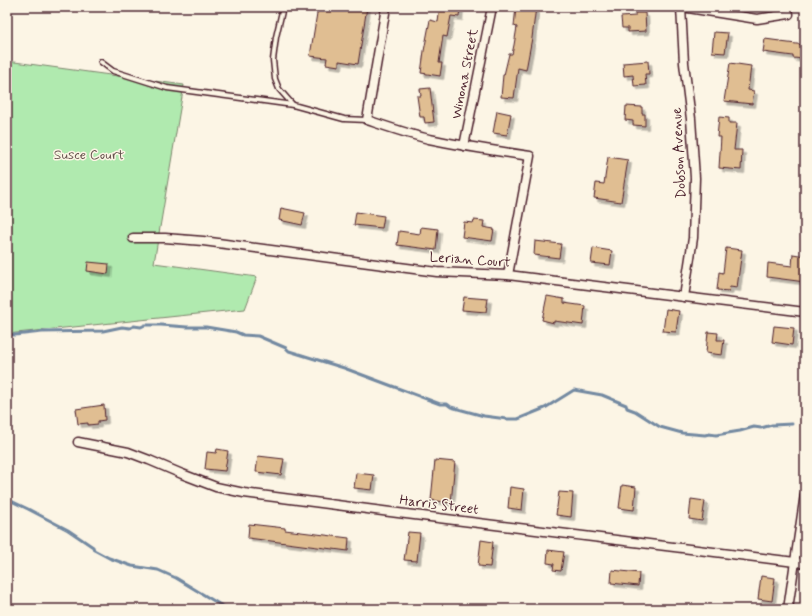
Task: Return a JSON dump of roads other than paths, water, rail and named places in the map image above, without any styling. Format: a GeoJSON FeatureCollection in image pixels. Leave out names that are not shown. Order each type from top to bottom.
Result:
{"type":"FeatureCollection","features":[{"type":"Feature","properties":{"kind":"street"},"geometry":{"type":"LineString","coordinates":[[386,7],[367,120],[429,139],[530,156],[508,275]]}},
{"type":"Feature","properties":{"kind":"street","name":"Winona Street"},"geometry":{"type":"LineString","coordinates":[[464,146],[492,7]]}},
{"type":"Feature","properties":{"kind":"street"},"geometry":{"type":"LineString","coordinates":[[682,7],[757,19],[789,14]]}},
{"type":"Feature","properties":{"kind":"street","name":"Dobson Avenue"},"geometry":{"type":"LineString","coordinates":[[682,7],[684,63],[691,119],[695,178],[693,238],[684,297]]}},
{"type":"Feature","properties":{"kind":"street","name":"Lerian Court"},"geometry":{"type":"LineString","coordinates":[[133,238],[165,238],[203,241],[438,272],[508,275],[805,312]]}},
{"type":"Feature","properties":{"kind":"street","name":"Harris Street"},"geometry":{"type":"LineString","coordinates":[[78,442],[128,452],[216,487],[244,492],[398,513],[805,564]]}},
{"type":"Feature","properties":{"kind":"street"},"geometry":{"type":"LineString","coordinates":[[788,609],[805,494]]}},
{"type":"Feature","properties":{"kind":"lane"},"geometry":{"type":"LineString","coordinates":[[283,7],[276,37],[273,60],[275,78],[279,89],[293,105]]}},
{"type":"Feature","properties":{"kind":"lane"},"geometry":{"type":"LineString","coordinates":[[101,62],[113,71],[167,88],[293,105],[344,119],[367,120]]}},
{"type":"Feature","properties":{"kind":"waterway"},"geometry":{"type":"LineString","coordinates":[[7,334],[15,335],[42,332],[103,331],[122,327],[141,327],[145,325],[206,327],[236,332],[243,335],[258,336],[286,348],[289,351],[344,368],[440,404],[447,404],[451,407],[484,416],[518,419],[545,408],[574,390],[602,395],[626,405],[627,408],[635,411],[660,427],[682,433],[716,435],[754,427],[761,428],[772,425],[792,424]]}},
{"type":"Feature","properties":{"kind":"waterway"},"geometry":{"type":"LineString","coordinates":[[7,499],[68,530],[93,547],[94,550],[109,558],[132,566],[158,570],[176,578],[229,609]]}},
{"type":"Feature","properties":{"kind":"park label","name":"Susce Court"},"geometry":{"type":"Point","coordinates":[89,155]}}]}
